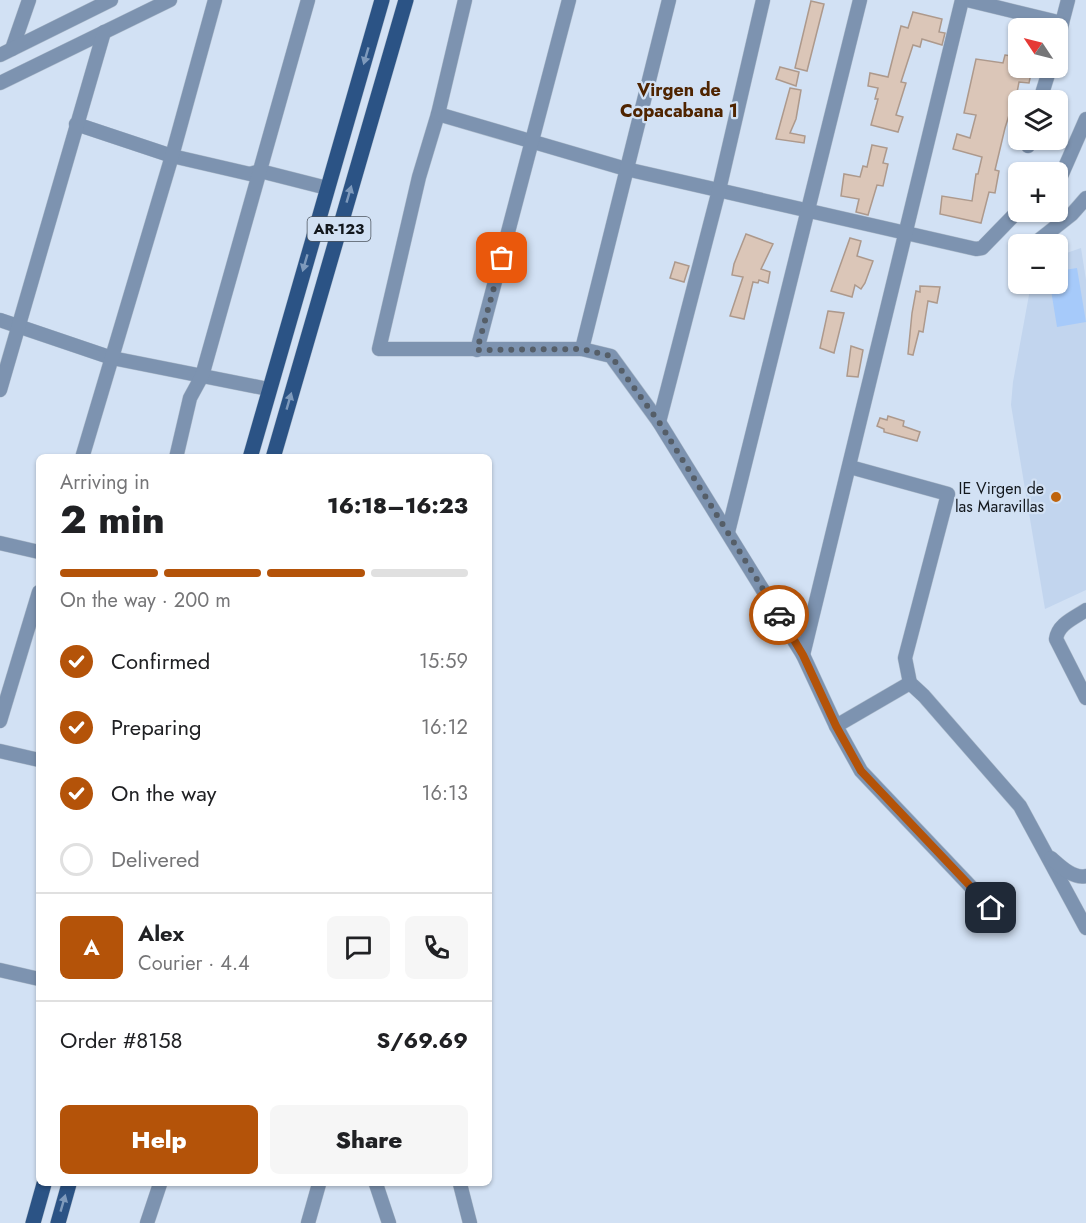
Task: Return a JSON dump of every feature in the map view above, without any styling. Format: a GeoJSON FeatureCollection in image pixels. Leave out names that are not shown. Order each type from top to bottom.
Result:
{"type":"FeatureCollection","features":[{"type":"Feature","properties":{"kind":"main road","name":"AR-123"},"geometry":{"type":"LineString","coordinates":[[251,454],[382,0]]}},
{"type":"Feature","properties":{"kind":"main road","name":"AR-123"},"geometry":{"type":"LineString","coordinates":[[274,454],[406,0]]}},
{"type":"Feature","properties":{"kind":"main road"},"geometry":{"type":"LineString","coordinates":[[33,1223],[43,1186]]}},
{"type":"Feature","properties":{"kind":"main road"},"geometry":{"type":"LineString","coordinates":[[57,1223],[68,1186]]}},
{"type":"Feature","properties":{"kind":"street"},"geometry":{"type":"LineString","coordinates":[[6,52],[29,0]]}},
{"type":"Feature","properties":{"kind":"street"},"geometry":{"type":"LineString","coordinates":[[6,52],[111,0]]}},
{"type":"Feature","properties":{"kind":"street"},"geometry":{"type":"LineString","coordinates":[[0,82],[170,0]]}},
{"type":"Feature","properties":{"kind":"street"},"geometry":{"type":"LineString","coordinates":[[83,454],[172,156],[214,0]]}},
{"type":"Feature","properties":{"kind":"street"},"geometry":{"type":"LineString","coordinates":[[177,454],[190,398],[202,376],[308,0]]}},
{"type":"Feature","properties":{"kind":"street"},"geometry":{"type":"LineString","coordinates":[[465,0],[438,114],[419,177],[379,349],[582,349],[611,356],[659,422],[803,655],[836,726],[861,771],[991,908]]}},
{"type":"Feature","properties":{"kind":"street"},"geometry":{"type":"LineString","coordinates":[[477,350],[569,0]]}},
{"type":"Feature","properties":{"kind":"street"},"geometry":{"type":"LineString","coordinates":[[582,349],[669,0]]}},
{"type":"Feature","properties":{"kind":"street"},"geometry":{"type":"LineString","coordinates":[[659,422],[719,190],[763,0]]}},
{"type":"Feature","properties":{"kind":"street"},"geometry":{"type":"LineString","coordinates":[[728,532],[806,209],[860,0]]}},
{"type":"Feature","properties":{"kind":"street"},"geometry":{"type":"LineString","coordinates":[[803,655],[962,0]]}},
{"type":"Feature","properties":{"kind":"street"},"geometry":{"type":"LineString","coordinates":[[967,0],[1041,18]]}},
{"type":"Feature","properties":{"kind":"street"},"geometry":{"type":"LineString","coordinates":[[1063,18],[1068,0]]}},
{"type":"Feature","properties":{"kind":"street"},"geometry":{"type":"LineString","coordinates":[[0,390],[17,325],[104,32]]}},
{"type":"Feature","properties":{"kind":"street"},"geometry":{"type":"LineString","coordinates":[[438,114],[626,169],[976,249],[982,248],[1008,222]]}},
{"type":"Feature","properties":{"kind":"street"},"geometry":{"type":"LineString","coordinates":[[1067,162],[1086,119]]}},
{"type":"Feature","properties":{"kind":"street"},"geometry":{"type":"LineString","coordinates":[[76,124],[172,156],[250,174],[260,171],[327,188]]}},
{"type":"Feature","properties":{"kind":"street"},"geometry":{"type":"LineString","coordinates":[[1047,234],[1072,214],[1086,198]]}},
{"type":"Feature","properties":{"kind":"street"},"geometry":{"type":"LineString","coordinates":[[0,320],[112,358],[268,389]]}},
{"type":"Feature","properties":{"kind":"street"},"geometry":{"type":"LineString","coordinates":[[850,466],[948,494],[905,658],[910,683],[1020,806],[1086,928]]}},
{"type":"Feature","properties":{"kind":"street"},"geometry":{"type":"LineString","coordinates":[[0,543],[36,551]]}},
{"type":"Feature","properties":{"kind":"street"},"geometry":{"type":"LineString","coordinates":[[0,721],[36,602]]}},
{"type":"Feature","properties":{"kind":"street"},"geometry":{"type":"LineString","coordinates":[[1086,610],[1064,624],[1057,632],[1056,639],[1086,698]]}},
{"type":"Feature","properties":{"kind":"street"},"geometry":{"type":"LineString","coordinates":[[836,726],[910,683]]}},
{"type":"Feature","properties":{"kind":"street"},"geometry":{"type":"LineString","coordinates":[[0,751],[36,759]]}},
{"type":"Feature","properties":{"kind":"street"},"geometry":{"type":"LineString","coordinates":[[1043,850],[1064,869],[1081,877],[1086,876]]}},
{"type":"Feature","properties":{"kind":"street"},"geometry":{"type":"LineString","coordinates":[[0,970],[36,978]]}},
{"type":"Feature","properties":{"kind":"street"},"geometry":{"type":"LineString","coordinates":[[147,1223],[159,1186]]}},
{"type":"Feature","properties":{"kind":"street"},"geometry":{"type":"LineString","coordinates":[[308,1223],[318,1186]]}},
{"type":"Feature","properties":{"kind":"street"},"geometry":{"type":"LineString","coordinates":[[377,1186],[389,1223]]}},
{"type":"Feature","properties":{"kind":"street"},"geometry":{"type":"LineString","coordinates":[[461,1186],[470,1223]]}},
{"type":"Feature","properties":{"kind":"shaded area","name":"IE Virgen de las Maravillas"},"geometry":{"type":"Polygon","coordinates":[[[1081,248],[1086,280],[1086,590],[1045,609],[1011,405],[1029,294],[1068,294],[1068,253],[1081,248]]]}},
{"type":"Feature","properties":{"kind":"shaded area"},"geometry":{"type":"Polygon","coordinates":[[[1077,268],[1086,322],[1057,327],[1052,294],[1068,294],[1068,269],[1077,268]]]}},
{"type":"Feature","properties":{"kind":"building"},"geometry":{"type":"Polygon","coordinates":[[[811,1],[824,4],[807,71],[795,68],[811,1]]]}},
{"type":"Feature","properties":{"kind":"building"},"geometry":{"type":"Polygon","coordinates":[[[913,12],[942,19],[939,32],[945,33],[942,45],[922,39],[920,47],[913,45],[901,82],[906,83],[896,115],[903,117],[898,132],[871,125],[878,99],[875,99],[878,88],[868,86],[870,73],[888,77],[901,26],[908,28],[913,12]]]}},
{"type":"Feature","properties":{"kind":"building"},"geometry":{"type":"Polygon","coordinates":[[[1005,55],[1008,55],[1008,78],[1030,78],[1029,83],[1019,82],[1017,90],[1008,90],[1008,118],[995,170],[999,171],[995,193],[989,192],[981,223],[940,214],[942,196],[972,201],[976,174],[978,174],[982,157],[953,149],[957,134],[970,138],[976,115],[964,113],[976,59],[1003,63],[1005,55]]]}},
{"type":"Feature","properties":{"kind":"building"},"geometry":{"type":"Polygon","coordinates":[[[780,67],[799,72],[796,86],[776,79],[780,67]]]}},
{"type":"Feature","properties":{"kind":"building"},"geometry":{"type":"Polygon","coordinates":[[[790,88],[801,90],[796,119],[790,133],[805,136],[804,143],[776,139],[790,88]]]}},
{"type":"Feature","properties":{"kind":"building"},"geometry":{"type":"Polygon","coordinates":[[[872,145],[887,148],[883,163],[888,164],[883,186],[877,185],[868,215],[856,212],[859,199],[841,196],[844,174],[860,177],[863,166],[867,167],[872,145]]]}},
{"type":"Feature","properties":{"kind":"building"},"geometry":{"type":"Polygon","coordinates":[[[746,234],[773,244],[761,269],[770,272],[768,283],[759,280],[758,283],[753,282],[744,319],[730,316],[743,277],[732,275],[734,264],[746,234]]]}},
{"type":"Feature","properties":{"kind":"building"},"geometry":{"type":"Polygon","coordinates":[[[850,238],[861,241],[857,256],[873,261],[865,283],[861,289],[855,285],[852,297],[831,291],[850,238]]]}},
{"type":"Feature","properties":{"kind":"building"},"geometry":{"type":"Polygon","coordinates":[[[675,262],[689,266],[684,282],[670,278],[675,262]]]}},
{"type":"Feature","properties":{"kind":"building"},"geometry":{"type":"Polygon","coordinates":[[[920,286],[940,287],[937,303],[928,301],[923,332],[919,331],[913,355],[908,354],[912,313],[916,291],[920,292],[920,286]]]}},
{"type":"Feature","properties":{"kind":"building"},"geometry":{"type":"Polygon","coordinates":[[[828,311],[844,313],[834,353],[820,348],[828,311]]]}},
{"type":"Feature","properties":{"kind":"building"},"geometry":{"type":"Polygon","coordinates":[[[851,346],[863,350],[858,377],[847,376],[851,346]]]}},
{"type":"Feature","properties":{"kind":"building"},"geometry":{"type":"Polygon","coordinates":[[[888,416],[904,421],[903,426],[920,432],[917,441],[884,432],[884,429],[877,426],[880,418],[887,420],[888,416]]]}},
{"type":"Feature","properties":{"kind":"way so far"},"geometry":{"type":"LineString","coordinates":[[502,258],[477,350],[582,349],[611,356],[659,422],[779,615]]}},
{"type":"Feature","properties":{"kind":"place","name":"IE Virgen de las Maravillas"},"geometry":{"type":"Point","coordinates":[1056,497]}},
{"type":"Feature","properties":{"kind":"district","name":"Virgen de Copacabana 1"},"geometry":{"type":"Point","coordinates":[679,100]}},
{"type":"Feature","properties":{"kind":"route"},"geometry":{"type":"LineString","coordinates":[[779,615],[803,655],[836,726],[861,771],[991,908]]}}]}
